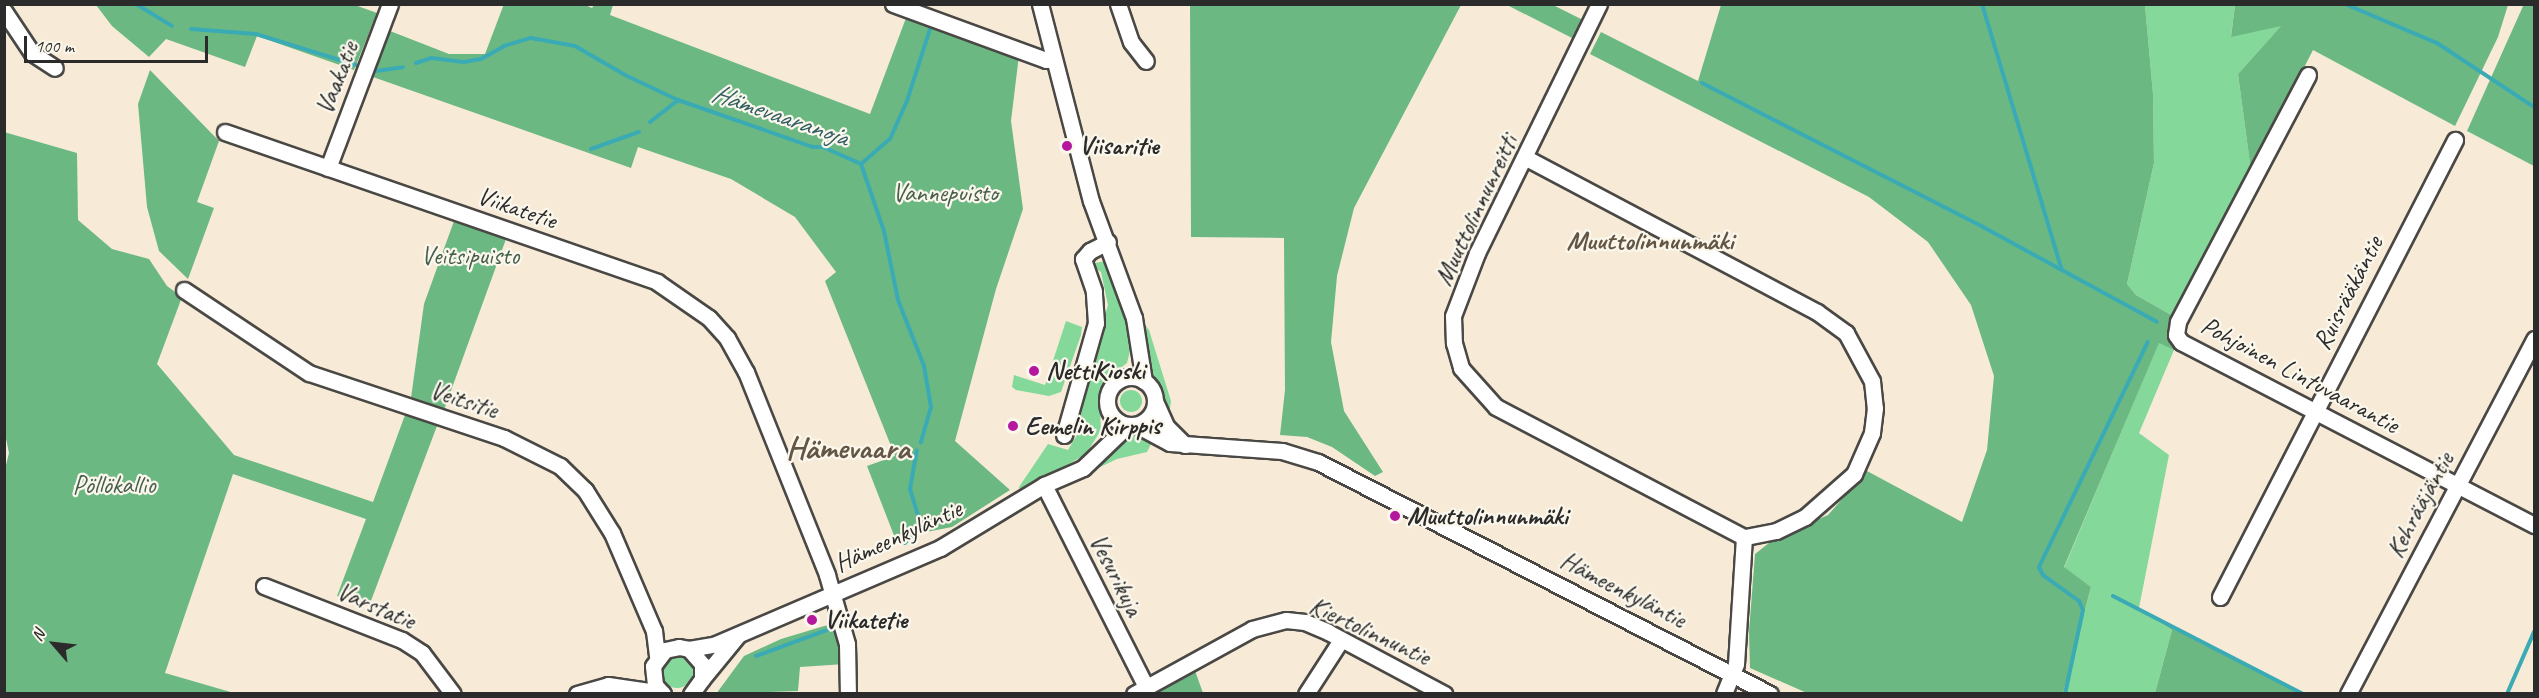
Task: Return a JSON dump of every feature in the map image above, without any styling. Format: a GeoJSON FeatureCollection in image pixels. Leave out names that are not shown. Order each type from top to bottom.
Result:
{"type":"FeatureCollection","features":[{"type":"Feature","properties":{"kind":"street","name":"Vaakatie"},"geometry":{"type":"LineString","coordinates":[[328,168],[390,4]]}},
{"type":"Feature","properties":{"kind":"street"},"geometry":{"type":"LineString","coordinates":[[893,4],[1046,60],[1053,58]]}},
{"type":"Feature","properties":{"kind":"street"},"geometry":{"type":"LineString","coordinates":[[1040,4],[1091,201],[1108,242],[1134,318],[1144,381],[1166,426],[1185,445]]}},
{"type":"Feature","properties":{"kind":"street"},"geometry":{"type":"LineString","coordinates":[[1118,4],[1131,42],[1146,61]]}},
{"type":"Feature","properties":{"kind":"street","name":"Muuttolinnunreitti"},"geometry":{"type":"LineString","coordinates":[[1599,4],[1526,158],[1477,253],[1453,316],[1454,343],[1461,368],[1496,407],[1744,537]]}},
{"type":"Feature","properties":{"kind":"street"},"geometry":{"type":"LineString","coordinates":[[4,10],[33,53],[55,68]]}},
{"type":"Feature","properties":{"kind":"street","name":"Pohjoinen Lintuvaarantie"},"geometry":{"type":"LineString","coordinates":[[2308,75],[2178,322],[2176,335],[2181,342],[2535,525]]}},
{"type":"Feature","properties":{"kind":"street","name":"Viikatetie"},"geometry":{"type":"LineString","coordinates":[[225,132],[657,282],[709,318],[727,338],[746,372],[833,593],[847,644],[848,693]]}},
{"type":"Feature","properties":{"kind":"street","name":"Ruisrääkäntie"},"geometry":{"type":"LineString","coordinates":[[2220,597],[2455,140]]}},
{"type":"Feature","properties":{"kind":"street"},"geometry":{"type":"LineString","coordinates":[[1526,158],[1817,312],[1846,333],[1872,381],[1875,408],[1866,455],[1854,474],[1805,517],[1776,531],[1744,537],[1733,674],[1724,693]]}},
{"type":"Feature","properties":{"kind":"street"},"geometry":{"type":"LineString","coordinates":[[1064,435],[1096,322],[1094,291],[1083,259],[1108,242]]}},
{"type":"Feature","properties":{"kind":"street","name":"Veitsitie"},"geometry":{"type":"LineString","coordinates":[[184,290],[309,373],[504,438],[560,466],[603,514],[654,631],[655,661],[652,676],[662,693]]}},
{"type":"Feature","properties":{"kind":"street","name":"Kehrääjäntie"},"geometry":{"type":"LineString","coordinates":[[2348,693],[2535,339]]}},
{"type":"Feature","properties":{"kind":"street"},"geometry":{"type":"LineString","coordinates":[[1138,351],[1124,378],[1108,395],[1113,417],[1132,425],[1150,416],[1155,401]]}},
{"type":"Feature","properties":{"kind":"street"},"geometry":{"type":"LineString","coordinates":[[1124,378],[1144,381]]}},
{"type":"Feature","properties":{"kind":"street","name":"Hämeenkyläntie"},"geometry":{"type":"LineString","coordinates":[[1099,452],[1113,417]]}},
{"type":"Feature","properties":{"kind":"street","name":"Hämeenkyläntie"},"geometry":{"type":"LineString","coordinates":[[655,661],[681,648],[703,648],[940,548],[1044,485],[1083,468],[1132,425],[1170,443],[1282,451],[1318,462],[1770,693]]}},
{"type":"Feature","properties":{"kind":"street","name":"Vesurikuja"},"geometry":{"type":"LineString","coordinates":[[1044,485],[1140,690]]}},
{"type":"Feature","properties":{"kind":"street","name":"Varstatie"},"geometry":{"type":"LineString","coordinates":[[264,586],[403,640],[422,653],[453,693]]}},
{"type":"Feature","properties":{"kind":"street","name":"Kiertolinnuntie"},"geometry":{"type":"LineString","coordinates":[[1140,690],[1274,621],[1305,622],[1444,693]]}},
{"type":"Feature","properties":{"kind":"street","name":"Veitsitie"},"geometry":{"type":"LineString","coordinates":[[654,631],[681,648]]}},
{"type":"Feature","properties":{"kind":"street","name":"Hämeenkyläntie"},"geometry":{"type":"LineString","coordinates":[[691,693],[740,632]]}},
{"type":"Feature","properties":{"kind":"street"},"geometry":{"type":"LineString","coordinates":[[1306,693],[1341,640]]}},
{"type":"Feature","properties":{"kind":"street"},"geometry":{"type":"LineString","coordinates":[[681,648],[702,664],[702,679]]}},
{"type":"Feature","properties":{"kind":"street"},"geometry":{"type":"LineString","coordinates":[[577,693],[620,686],[642,676],[655,661]]}},
{"type":"Feature","properties":{"kind":"street"},"geometry":{"type":"LineString","coordinates":[[620,686],[662,693]]}},
{"type":"Feature","properties":{"kind":"green space"},"geometry":{"type":"Polygon","coordinates":[[[352,4],[377,13],[354,70],[257,36],[245,67],[166,39],[149,57],[112,26],[96,5],[352,4]]]}},
{"type":"Feature","properties":{"kind":"green space","name":"Vannepuisto"},"geometry":{"type":"Polygon","coordinates":[[[504,4],[583,4],[592,8],[594,5],[613,5],[610,15],[870,114],[906,18],[1019,55],[1011,121],[1023,209],[996,289],[955,441],[1010,490],[952,527],[895,538],[867,466],[895,456],[825,281],[836,272],[795,217],[731,179],[638,147],[631,168],[373,77],[390,31],[449,54],[485,54],[504,4]]]}},
{"type":"Feature","properties":{"kind":"green space"},"geometry":{"type":"Polygon","coordinates":[[[2524,4],[2534,5],[2534,166],[2467,131],[2524,4]]]}},
{"type":"Feature","properties":{"kind":"green space"},"geometry":{"type":"Polygon","coordinates":[[[1190,5],[1461,5],[1354,208],[1337,276],[1331,342],[1344,411],[1383,472],[1375,476],[1332,447],[1307,437],[1280,435],[1285,390],[1284,238],[1191,237],[1190,5]]]}},
{"type":"Feature","properties":{"kind":"green space"},"geometry":{"type":"Polygon","coordinates":[[[1507,5],[1553,5],[1585,21],[1576,40],[1507,5]]]}},
{"type":"Feature","properties":{"kind":"green space"},"geometry":{"type":"Polygon","coordinates":[[[1721,5],[2145,5],[2153,94],[2154,163],[2127,284],[2136,295],[2173,316],[2174,350],[2159,343],[2064,567],[2091,587],[2063,693],[1807,693],[1750,668],[1749,632],[1755,554],[1774,539],[1828,515],[1867,471],[1962,522],[1987,450],[1994,376],[1971,305],[1928,242],[1869,197],[1590,54],[1601,32],[1698,81],[1721,5]]]}},
{"type":"Feature","properties":{"kind":"green space"},"geometry":{"type":"Polygon","coordinates":[[[2145,5],[2235,5],[2231,36],[2282,25],[2238,74],[2251,171],[2173,316],[2136,295],[2127,284],[2154,163],[2153,94],[2145,5]]]}},
{"type":"Feature","properties":{"kind":"green space"},"geometry":{"type":"Polygon","coordinates":[[[2235,5],[2508,5],[2498,37],[2455,126],[2313,50],[2251,171],[2238,74],[2281,26],[2231,37],[2235,5]]]}},
{"type":"Feature","properties":{"kind":"green space"},"geometry":{"type":"Polygon","coordinates":[[[150,70],[219,141],[197,202],[214,208],[188,279],[159,251],[147,207],[138,104],[150,70]]]}},
{"type":"Feature","properties":{"kind":"green space","name":"Pöllökallio"},"geometry":{"type":"Polygon","coordinates":[[[4,132],[77,153],[78,220],[112,249],[149,259],[167,286],[182,297],[157,364],[234,455],[373,502],[405,415],[437,426],[369,606],[337,596],[366,519],[233,474],[165,673],[234,693],[5,693],[4,473],[9,453],[4,429],[4,132]]]}},
{"type":"Feature","properties":{"kind":"green space","name":"Veitsipuisto"},"geometry":{"type":"Polygon","coordinates":[[[454,221],[506,239],[444,410],[411,398],[424,304],[454,221]]]}},
{"type":"Feature","properties":{"kind":"green space"},"geometry":{"type":"Polygon","coordinates":[[[1106,261],[1128,322],[1131,347],[1127,363],[1110,376],[1099,393],[1101,430],[1086,454],[1021,492],[1019,487],[1048,444],[1068,450],[1078,433],[1076,413],[1108,305],[1101,272],[1094,267],[1095,263],[1106,261]]]}},
{"type":"Feature","properties":{"kind":"green space"},"geometry":{"type":"Polygon","coordinates":[[[1066,321],[1082,327],[1061,392],[1049,396],[1016,390],[1012,387],[1014,375],[1045,385],[1066,321]]]}},
{"type":"Feature","properties":{"kind":"green space"},"geometry":{"type":"Polygon","coordinates":[[[1142,321],[1149,330],[1171,401],[1169,415],[1165,415],[1161,388],[1149,370],[1142,321]]]}},
{"type":"Feature","properties":{"kind":"green space"},"geometry":{"type":"Polygon","coordinates":[[[2159,342],[2174,350],[2139,433],[2169,455],[2139,608],[2172,630],[2155,693],[2063,694],[2091,587],[2064,568],[2159,342]]]}},
{"type":"Feature","properties":{"kind":"green space"},"geometry":{"type":"Polygon","coordinates":[[[1131,390],[1139,393],[1142,401],[1139,409],[1131,412],[1123,409],[1120,401],[1123,393],[1131,390]]]}},
{"type":"Feature","properties":{"kind":"green space"},"geometry":{"type":"Polygon","coordinates":[[[1139,434],[1153,440],[1147,452],[1117,459],[1098,468],[1097,465],[1114,444],[1139,434]]]}},
{"type":"Feature","properties":{"kind":"green space"},"geometry":{"type":"Polygon","coordinates":[[[2139,608],[2303,693],[2155,693],[2172,630],[2139,608]]]}},
{"type":"Feature","properties":{"kind":"green space"},"geometry":{"type":"Polygon","coordinates":[[[831,624],[835,628],[845,664],[800,667],[798,691],[716,694],[744,656],[781,639],[831,624]]]}},
{"type":"Feature","properties":{"kind":"green space"},"geometry":{"type":"Polygon","coordinates":[[[677,656],[688,661],[693,672],[688,683],[677,688],[666,683],[661,672],[666,661],[677,656]]]}},
{"type":"Feature","properties":{"kind":"green space"},"geometry":{"type":"Polygon","coordinates":[[[1194,668],[1203,693],[1154,694],[1194,668]]]}},
{"type":"Feature","properties":{"kind":"waterway","name":"Hämevaaranoja"},"geometry":{"type":"LineString","coordinates":[[136,4],[172,26]]}},
{"type":"Feature","properties":{"kind":"waterway"},"geometry":{"type":"LineString","coordinates":[[1982,4],[2062,270]]}},
{"type":"Feature","properties":{"kind":"waterway"},"geometry":{"type":"LineString","coordinates":[[2345,4],[2437,43],[2534,107]]}},
{"type":"Feature","properties":{"kind":"waterway"},"geometry":{"type":"LineString","coordinates":[[861,164],[890,139],[907,101],[931,26]]}},
{"type":"Feature","properties":{"kind":"waterway","name":"Hämevaaranoja"},"geometry":{"type":"LineString","coordinates":[[191,29],[256,34],[356,65]]}},
{"type":"Feature","properties":{"kind":"waterway","name":"Hämevaaranoja"},"geometry":{"type":"LineString","coordinates":[[416,63],[431,58],[464,62],[481,59],[504,46],[531,38],[575,46],[625,75],[678,100],[813,147],[823,147],[861,164],[884,231],[898,300],[924,366],[931,407],[921,443]]}},
{"type":"Feature","properties":{"kind":"waterway","name":"Hämevaaranoja"},"geometry":{"type":"LineString","coordinates":[[376,71],[403,67]]}},
{"type":"Feature","properties":{"kind":"waterway"},"geometry":{"type":"LineString","coordinates":[[1702,83],[1983,227],[2157,322]]}},
{"type":"Feature","properties":{"kind":"waterway"},"geometry":{"type":"LineString","coordinates":[[650,122],[678,100]]}},
{"type":"Feature","properties":{"kind":"waterway"},"geometry":{"type":"LineString","coordinates":[[591,149],[639,132]]}},
{"type":"Feature","properties":{"kind":"waterway"},"geometry":{"type":"LineString","coordinates":[[2065,694],[2083,610],[2079,601],[2043,575],[2039,567],[2148,342]]}},
{"type":"Feature","properties":{"kind":"waterway","name":"Hämevaaranoja"},"geometry":{"type":"LineString","coordinates":[[905,543],[921,525],[910,489],[917,451]]}},
{"type":"Feature","properties":{"kind":"waterway"},"geometry":{"type":"LineString","coordinates":[[2113,596],[2303,694]]}},
{"type":"Feature","properties":{"kind":"waterway"},"geometry":{"type":"LineString","coordinates":[[756,656],[827,630]]}},
{"type":"Feature","properties":{"kind":"waterway"},"geometry":{"type":"LineString","coordinates":[[2507,694],[2534,632]]}},
{"type":"Feature","properties":{"kind":"place","name":"Viisaritie"},"geometry":{"type":"Point","coordinates":[1067,146]}},
{"type":"Feature","properties":{"kind":"place","name":"NettiKioski"},"geometry":{"type":"Point","coordinates":[1034,371]}},
{"type":"Feature","properties":{"kind":"place","name":"Eemelin Kirppis"},"geometry":{"type":"Point","coordinates":[1013,426]}},
{"type":"Feature","properties":{"kind":"place","name":"Muuttolinnunmäki"},"geometry":{"type":"Point","coordinates":[1395,516]}},
{"type":"Feature","properties":{"kind":"place","name":"Viikatetie"},"geometry":{"type":"Point","coordinates":[812,620]}},
{"type":"Feature","properties":{"kind":"district","name":"Muuttolinnunmäki"},"geometry":{"type":"Point","coordinates":[1650,241]}},
{"type":"Feature","properties":{"kind":"district","name":"Hämevaara"},"geometry":{"type":"Point","coordinates":[848,448]}}]}
